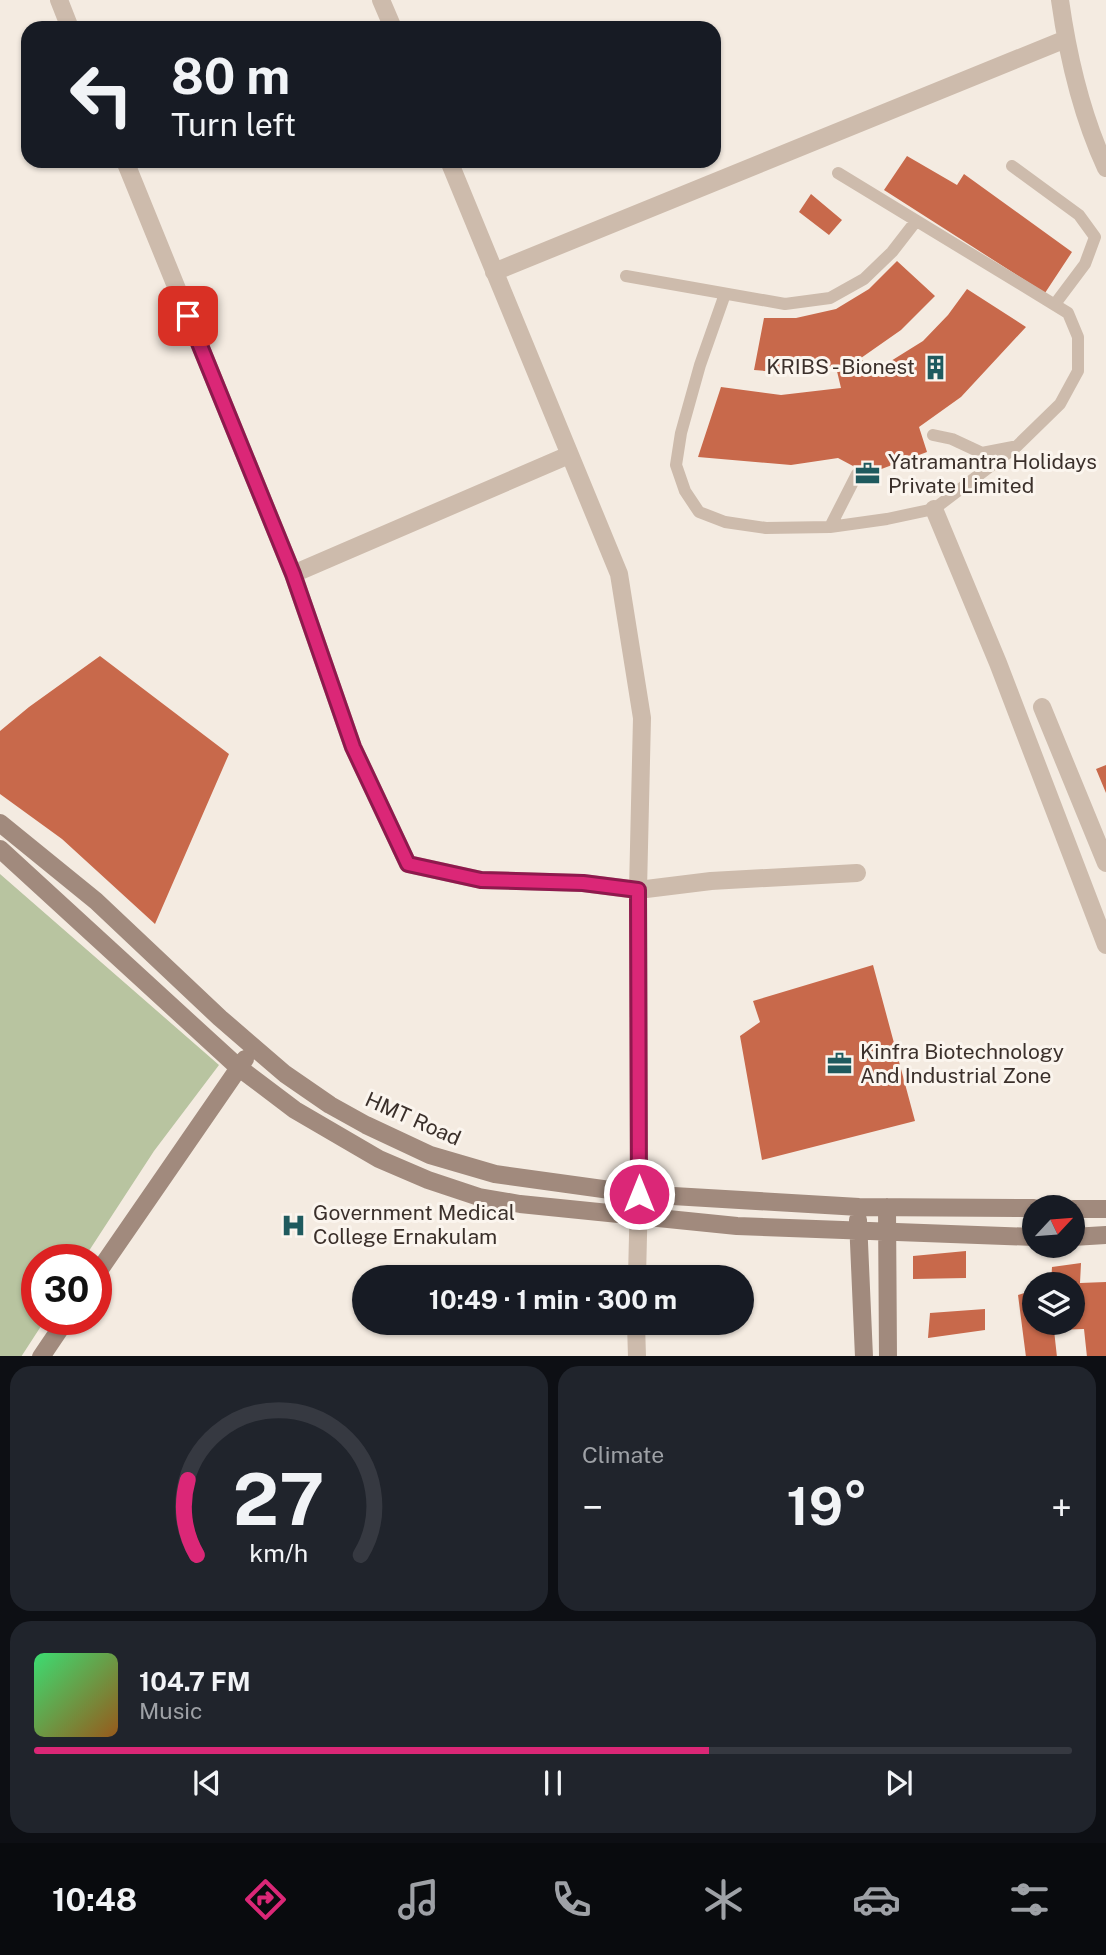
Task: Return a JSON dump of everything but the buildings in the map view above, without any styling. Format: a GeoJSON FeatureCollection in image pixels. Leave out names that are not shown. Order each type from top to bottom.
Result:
{"type":"FeatureCollection","features":[{"type":"Feature","properties":{"kind":"main road","name":"HMT Road"},"geometry":{"type":"LineString","coordinates":[[0,823],[96,901],[285,1074],[330,1105],[430,1155],[495,1174],[639,1194],[859,1207],[1022,1208]]}},
{"type":"Feature","properties":{"kind":"main road"},"geometry":{"type":"LineString","coordinates":[[0,849],[237,1067],[325,1129],[379,1159],[428,1181],[479,1197],[520,1204],[639,1217],[737,1226],[1022,1237]]}},
{"type":"Feature","properties":{"kind":"main road"},"geometry":{"type":"LineString","coordinates":[[112,1251],[237,1067],[255,1048]]}},
{"type":"Feature","properties":{"kind":"main road"},"geometry":{"type":"LineString","coordinates":[[859,1207],[864,1356]]}},
{"type":"Feature","properties":{"kind":"main road"},"geometry":{"type":"LineString","coordinates":[[887,1207],[888,1356]]}},
{"type":"Feature","properties":{"kind":"main road"},"geometry":{"type":"LineString","coordinates":[[1085,1209],[1106,1209]]}},
{"type":"Feature","properties":{"kind":"main road"},"geometry":{"type":"LineString","coordinates":[[1085,1236],[1106,1235]]}},
{"type":"Feature","properties":{"kind":"main road"},"geometry":{"type":"LineString","coordinates":[[41,1356],[56,1335]]}},
{"type":"Feature","properties":{"kind":"street"},"geometry":{"type":"LineString","coordinates":[[59,0],[68,21]]}},
{"type":"Feature","properties":{"kind":"street"},"geometry":{"type":"LineString","coordinates":[[382,0],[390,21]]}},
{"type":"Feature","properties":{"kind":"street"},"geometry":{"type":"LineString","coordinates":[[1060,0],[1066,39],[1095,144],[1106,169]]}},
{"type":"Feature","properties":{"kind":"street"},"geometry":{"type":"LineString","coordinates":[[494,272],[1066,39]]}},
{"type":"Feature","properties":{"kind":"street"},"geometry":{"type":"LineString","coordinates":[[128,168],[293,574],[353,747],[408,864],[481,880],[583,883],[638,890],[711,881],[858,873]]}},
{"type":"Feature","properties":{"kind":"street"},"geometry":{"type":"LineString","coordinates":[[452,168],[619,574],[642,718],[638,890],[637,1265]]}},
{"type":"Feature","properties":{"kind":"street"},"geometry":{"type":"LineString","coordinates":[[293,574],[569,455]]}},
{"type":"Feature","properties":{"kind":"street"},"geometry":{"type":"LineString","coordinates":[[934,509],[998,663],[1106,945]]}},
{"type":"Feature","properties":{"kind":"street"},"geometry":{"type":"LineString","coordinates":[[1041,707],[1106,863]]}},
{"type":"Feature","properties":{"kind":"street"},"geometry":{"type":"LineString","coordinates":[[636,1335],[637,1356]]}},
{"type":"Feature","properties":{"kind":"lane"},"geometry":{"type":"LineString","coordinates":[[1012,166],[1079,215],[1095,237],[1085,264],[1055,304]]}},
{"type":"Feature","properties":{"kind":"lane"},"geometry":{"type":"LineString","coordinates":[[725,294],[700,365],[681,433],[676,466],[685,491],[699,512],[725,522],[766,528],[830,527],[934,509],[1017,446],[1060,404],[1078,371],[1078,337],[1068,313],[838,173]]}},
{"type":"Feature","properties":{"kind":"lane"},"geometry":{"type":"LineString","coordinates":[[626,276],[785,304],[830,298],[864,279],[916,221]]}},
{"type":"Feature","properties":{"kind":"lane"},"geometry":{"type":"LineString","coordinates":[[933,435],[952,439],[982,453],[1017,446]]}},
{"type":"Feature","properties":{"kind":"lane"},"geometry":{"type":"LineString","coordinates":[[830,527],[857,474]]}},
{"type":"Feature","properties":{"kind":"green space"},"geometry":{"type":"Polygon","coordinates":[[[0,874],[219,1065],[154,1151],[93,1244],[21,1244],[21,1335],[35,1335],[22,1356],[0,1356],[0,874]]]}},
{"type":"Feature","properties":{"kind":"place","name":"KRIBS - Bionest"},"geometry":{"type":"Point","coordinates":[935,367]}},
{"type":"Feature","properties":{"kind":"place","name":"Yatramantra Holidays Private Limited"},"geometry":{"type":"Point","coordinates":[868,474]}},
{"type":"Feature","properties":{"kind":"place","name":"Kinfra Biotechnology And Industrial Zone"},"geometry":{"type":"Point","coordinates":[840,1064]}},
{"type":"Feature","properties":{"kind":"place","name":"Government Medical College Ernakulam"},"geometry":{"type":"Point","coordinates":[293,1225]}},
{"type":"Feature","properties":{"kind":"route"},"geometry":{"type":"LineString","coordinates":[[188,316],[293,574],[353,747],[408,864],[481,880],[583,883],[638,890],[639,1194]]}}]}
